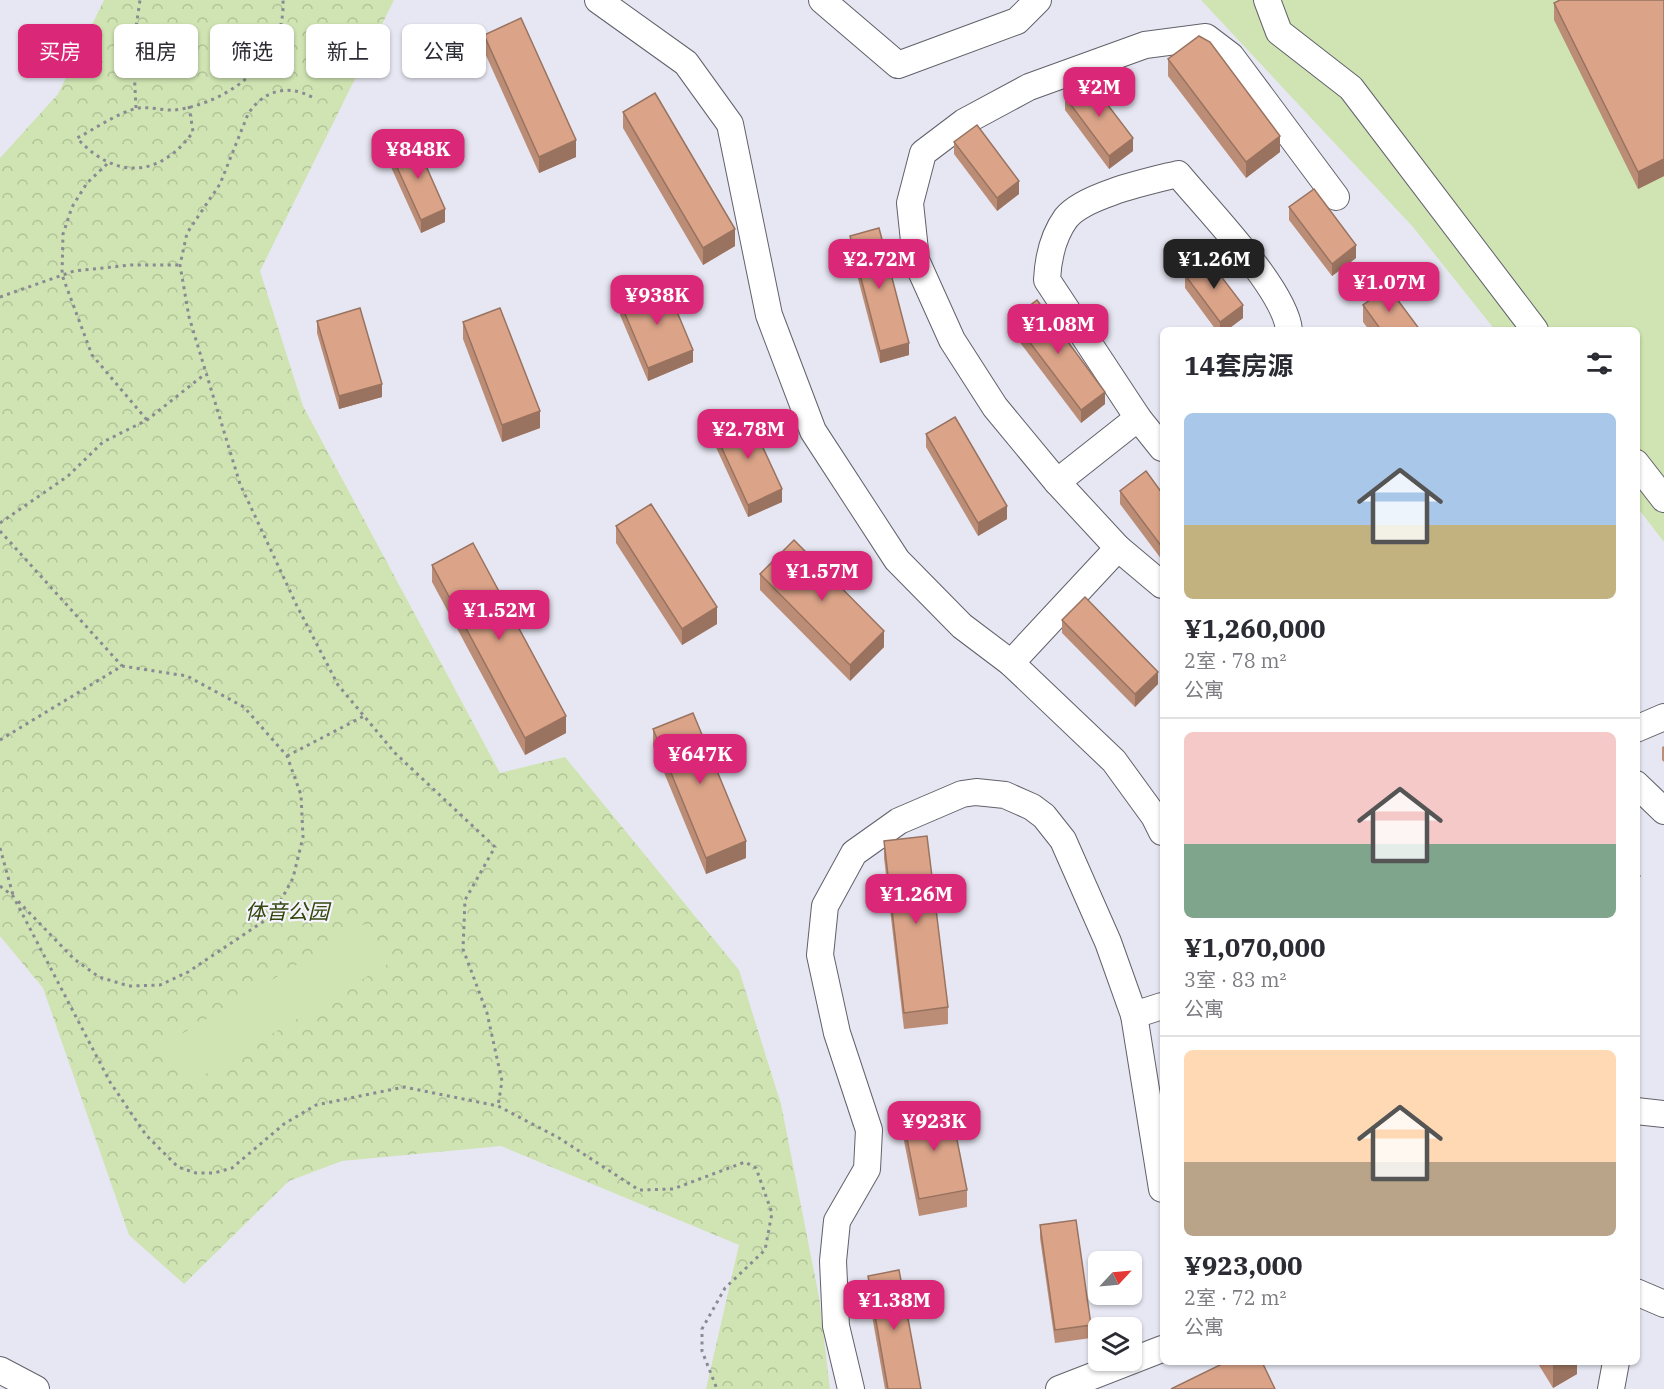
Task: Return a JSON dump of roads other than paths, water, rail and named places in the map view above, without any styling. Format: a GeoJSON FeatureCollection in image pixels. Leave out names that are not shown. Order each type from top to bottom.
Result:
{"type":"FeatureCollection","features":[{"type":"Feature","properties":{"kind":"street"},"geometry":{"type":"LineString","coordinates":[[598,0],[686,63],[730,124],[769,315],[813,431],[897,560],[962,626],[1011,663],[1114,760],[1160,828]]}},
{"type":"Feature","properties":{"kind":"street"},"geometry":{"type":"LineString","coordinates":[[822,0],[898,65],[1017,21],[1038,0]]}},
{"type":"Feature","properties":{"kind":"street"},"geometry":{"type":"LineString","coordinates":[[1267,0],[1279,32],[1351,88],[1533,327]]}},
{"type":"Feature","properties":{"kind":"street"},"geometry":{"type":"LineString","coordinates":[[1160,583],[1118,548],[1058,482],[995,407],[952,339],[916,260],[910,202],[923,153],[964,122],[1029,87],[1145,45],[1206,37],[1231,56],[1336,197]]}},
{"type":"Feature","properties":{"kind":"street"},"geometry":{"type":"LineString","coordinates":[[1160,446],[1138,418],[1047,280],[1048,255],[1067,217],[1105,194],[1178,174],[1272,288],[1287,315],[1289,327]]}},
{"type":"Feature","properties":{"kind":"street"},"geometry":{"type":"LineString","coordinates":[[1058,482],[1138,418]]}},
{"type":"Feature","properties":{"kind":"street"},"geometry":{"type":"LineString","coordinates":[[1640,468],[1664,499]]}},
{"type":"Feature","properties":{"kind":"street"},"geometry":{"type":"LineString","coordinates":[[1011,663],[1118,548]]}},
{"type":"Feature","properties":{"kind":"street"},"geometry":{"type":"LineString","coordinates":[[1640,727],[1664,717]]}},
{"type":"Feature","properties":{"kind":"street"},"geometry":{"type":"LineString","coordinates":[[1640,788],[1664,811]]}},
{"type":"Feature","properties":{"kind":"street"},"geometry":{"type":"LineString","coordinates":[[851,1389],[836,1326],[832,1261],[837,1221],[867,1169],[869,1130],[837,1033],[820,955],[825,906],[854,853],[899,822],[962,794],[976,792],[1005,795],[1032,807],[1044,816],[1063,840],[1108,942],[1134,1015],[1160,1177]]}},
{"type":"Feature","properties":{"kind":"street"},"geometry":{"type":"LineString","coordinates":[[1134,1015],[1160,1007]]}},
{"type":"Feature","properties":{"kind":"street"},"geometry":{"type":"LineString","coordinates":[[1640,1111],[1664,1114]]}},
{"type":"Feature","properties":{"kind":"street"},"geometry":{"type":"LineString","coordinates":[[1640,1294],[1664,1304]]}},
{"type":"Feature","properties":{"kind":"street"},"geometry":{"type":"LineString","coordinates":[[1059,1389],[1160,1350]]}},
{"type":"Feature","properties":{"kind":"street"},"geometry":{"type":"LineString","coordinates":[[1611,1389],[1615,1365]]}},
{"type":"Feature","properties":{"kind":"street"},"geometry":{"type":"LineString","coordinates":[[0,1370],[36,1389]]}},
{"type":"Feature","properties":{"kind":"park label","name":"体音公园"},"geometry":{"type":"Point","coordinates":[287,912]}}]}
